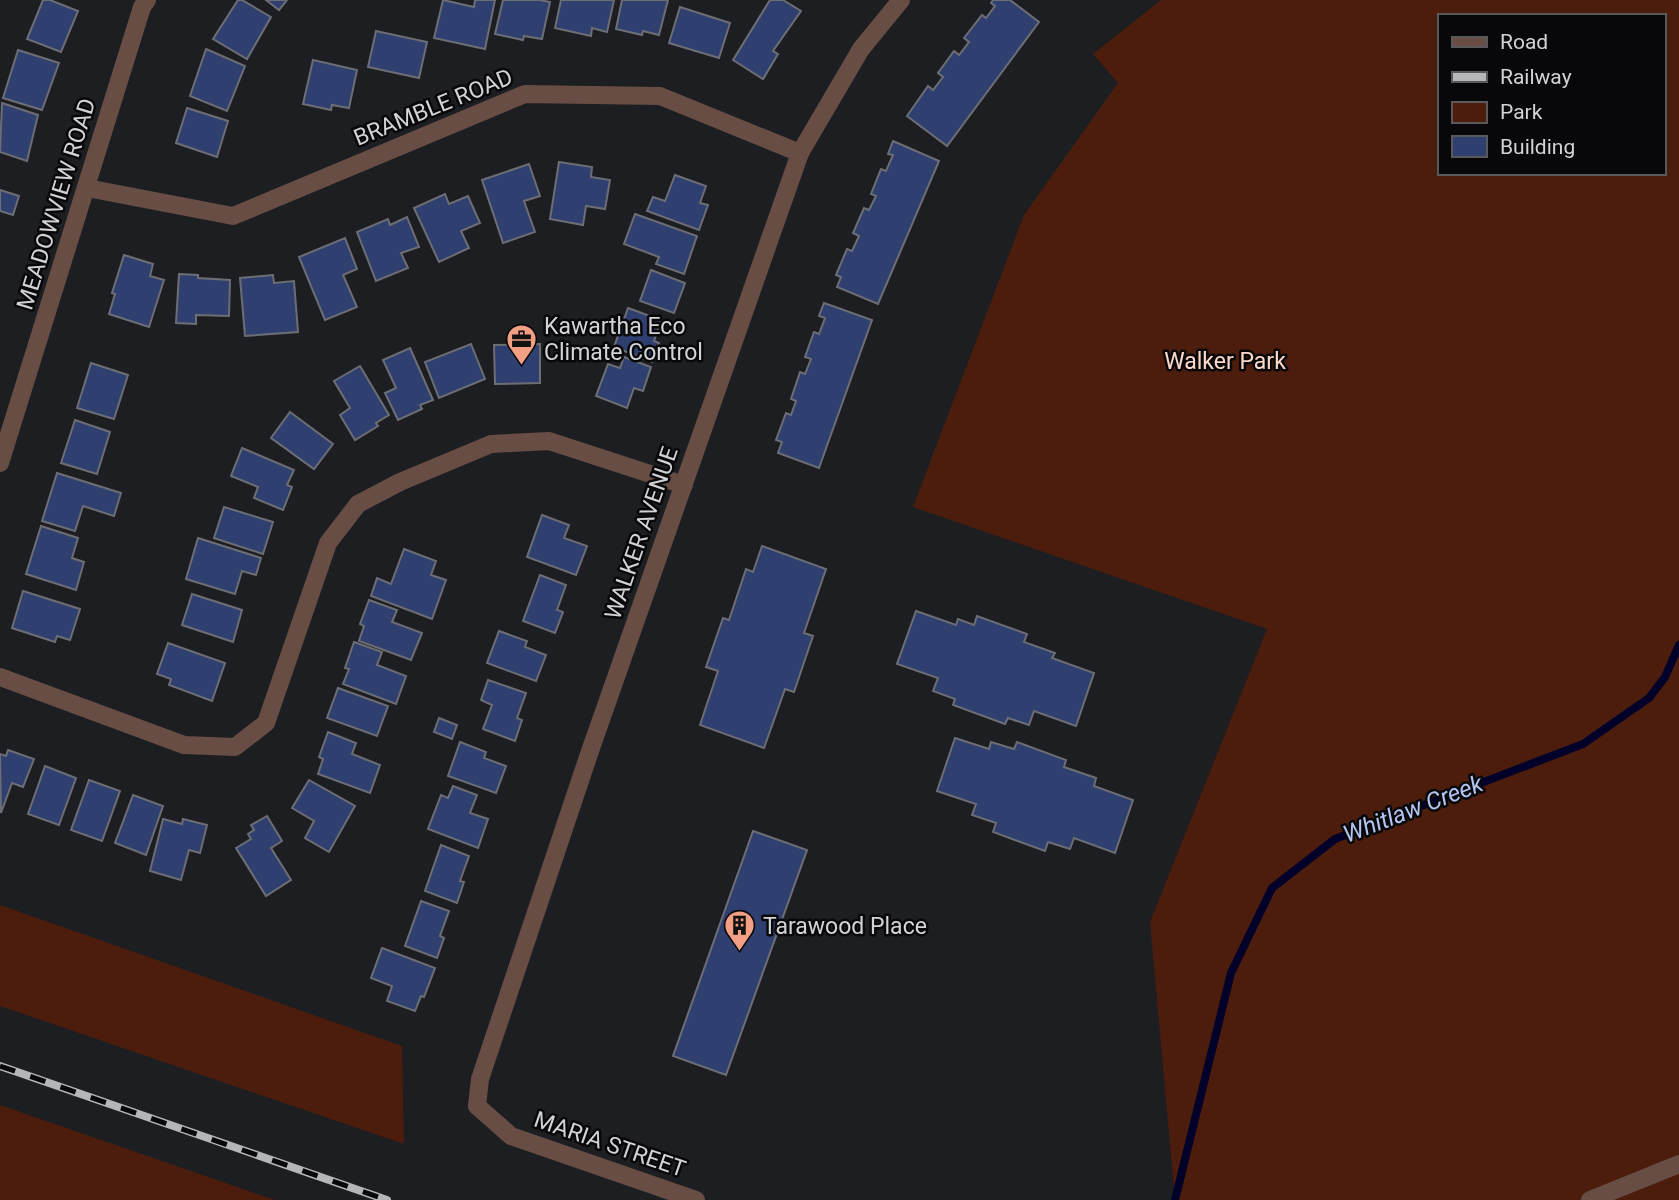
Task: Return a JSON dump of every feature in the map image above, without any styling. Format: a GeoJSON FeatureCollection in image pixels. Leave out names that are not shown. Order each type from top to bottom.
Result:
{"type":"FeatureCollection","features":[{"type":"Feature","properties":{"kind":"street","name":"MEADOWVIEW ROAD"},"geometry":{"type":"LineString","coordinates":[[0,463],[142,7],[147,0]]}},
{"type":"Feature","properties":{"kind":"street","name":"WALKER AVENUE"},"geometry":{"type":"LineString","coordinates":[[477,1106],[480,1079],[589,754],[800,153],[861,49],[901,0]]}},
{"type":"Feature","properties":{"kind":"street","name":"BRAMBLE ROAD"},"geometry":{"type":"LineString","coordinates":[[87,188],[233,216],[525,94],[660,96],[800,153]]}},
{"type":"Feature","properties":{"kind":"street"},"geometry":{"type":"LineString","coordinates":[[0,677],[184,745],[236,747],[266,723],[328,543],[358,504],[400,482],[491,444],[503,443],[549,441],[684,485]]}},
{"type":"Feature","properties":{"kind":"street","name":"MARIA STREET"},"geometry":{"type":"LineString","coordinates":[[477,1106],[511,1136],[696,1200]]}},
{"type":"Feature","properties":{"kind":"street"},"geometry":{"type":"LineString","coordinates":[[1590,1200],[1679,1164]]}},
{"type":"Feature","properties":{"kind":"green space","name":"Walker Park"},"geometry":{"type":"Polygon","coordinates":[[[1161,0],[1679,0],[1679,1200],[1175,1200],[1150,922],[1267,629],[913,507],[1024,215],[1118,83],[1093,54],[1161,0]]]}},
{"type":"Feature","properties":{"kind":"green space"},"geometry":{"type":"Polygon","coordinates":[[[0,905],[402,1046],[404,1144],[0,1006],[0,905]]]}},
{"type":"Feature","properties":{"kind":"green space"},"geometry":{"type":"Polygon","coordinates":[[[0,1105],[275,1200],[0,1200],[0,1105]]]}},
{"type":"Feature","properties":{"kind":"building"},"geometry":{"type":"Polygon","coordinates":[[[43,0],[78,11],[61,52],[27,39],[43,0]]]}},
{"type":"Feature","properties":{"kind":"building"},"geometry":{"type":"Polygon","coordinates":[[[238,0],[271,17],[247,59],[213,39],[238,0]]]}},
{"type":"Feature","properties":{"kind":"building"},"geometry":{"type":"Polygon","coordinates":[[[266,0],[287,0],[279,10],[266,0]]]}},
{"type":"Feature","properties":{"kind":"building"},"geometry":{"type":"Polygon","coordinates":[[[443,0],[474,7],[475,0],[495,0],[485,49],[434,38],[443,0]]]}},
{"type":"Feature","properties":{"kind":"building"},"geometry":{"type":"Polygon","coordinates":[[[503,0],[550,2],[542,39],[524,36],[523,40],[495,34],[503,0]]]}},
{"type":"Feature","properties":{"kind":"building"},"geometry":{"type":"Polygon","coordinates":[[[561,0],[614,0],[607,32],[592,28],[591,36],[555,28],[561,0]]]}},
{"type":"Feature","properties":{"kind":"building"},"geometry":{"type":"Polygon","coordinates":[[[622,0],[668,0],[659,35],[643,31],[642,35],[616,29],[622,0]]]}},
{"type":"Feature","properties":{"kind":"building"},"geometry":{"type":"Polygon","coordinates":[[[770,0],[783,0],[801,11],[773,51],[778,54],[763,79],[733,60],[770,0]]]}},
{"type":"Feature","properties":{"kind":"building"},"geometry":{"type":"Polygon","coordinates":[[[993,0],[1010,0],[1039,22],[947,146],[907,116],[928,86],[933,90],[943,77],[938,73],[954,51],[959,55],[969,42],[964,38],[982,15],[986,18],[995,6],[991,3],[993,0]]]}},
{"type":"Feature","properties":{"kind":"building"},"geometry":{"type":"Polygon","coordinates":[[[680,7],[730,23],[719,58],[669,43],[680,7]]]}},
{"type":"Feature","properties":{"kind":"building"},"geometry":{"type":"Polygon","coordinates":[[[376,31],[427,42],[419,78],[368,67],[376,31]]]}},
{"type":"Feature","properties":{"kind":"building"},"geometry":{"type":"Polygon","coordinates":[[[206,49],[245,66],[227,111],[190,96],[206,49]]]}},
{"type":"Feature","properties":{"kind":"building"},"geometry":{"type":"Polygon","coordinates":[[[18,50],[59,63],[42,110],[3,98],[18,50]]]}},
{"type":"Feature","properties":{"kind":"building"},"geometry":{"type":"Polygon","coordinates":[[[313,60],[357,70],[349,108],[332,105],[331,110],[303,104],[313,60]]]}},
{"type":"Feature","properties":{"kind":"building"},"geometry":{"type":"Polygon","coordinates":[[[2,103],[38,115],[27,161],[0,152],[2,103]]]}},
{"type":"Feature","properties":{"kind":"building"},"geometry":{"type":"Polygon","coordinates":[[[187,108],[228,121],[217,157],[176,143],[187,108]]]}},
{"type":"Feature","properties":{"kind":"building"},"geometry":{"type":"Polygon","coordinates":[[[893,141],[939,161],[878,304],[837,287],[841,277],[836,275],[847,249],[852,251],[859,236],[853,233],[864,208],[869,210],[876,196],[871,194],[881,169],[886,171],[893,155],[888,154],[893,141]]]}},
{"type":"Feature","properties":{"kind":"building"},"geometry":{"type":"Polygon","coordinates":[[[559,162],[592,167],[591,177],[610,180],[605,209],[586,206],[583,225],[550,219],[559,162]]]}},
{"type":"Feature","properties":{"kind":"building"},"geometry":{"type":"Polygon","coordinates":[[[529,164],[540,196],[524,201],[535,232],[503,243],[482,180],[529,164]]]}},
{"type":"Feature","properties":{"kind":"building"},"geometry":{"type":"Polygon","coordinates":[[[675,175],[706,186],[700,203],[708,205],[699,230],[647,211],[653,197],[665,201],[675,175]]]}},
{"type":"Feature","properties":{"kind":"building"},"geometry":{"type":"Polygon","coordinates":[[[0,190],[19,196],[13,215],[0,211],[0,190]]]}},
{"type":"Feature","properties":{"kind":"building"},"geometry":{"type":"Polygon","coordinates":[[[445,194],[449,204],[468,196],[480,223],[461,231],[469,248],[439,262],[414,208],[445,194]]]}},
{"type":"Feature","properties":{"kind":"building"},"geometry":{"type":"Polygon","coordinates":[[[635,214],[697,236],[684,274],[656,264],[659,257],[624,244],[635,214]]]}},
{"type":"Feature","properties":{"kind":"building"},"geometry":{"type":"Polygon","coordinates":[[[407,217],[419,247],[401,253],[408,268],[376,281],[357,232],[388,219],[390,225],[407,217]]]}},
{"type":"Feature","properties":{"kind":"building"},"geometry":{"type":"Polygon","coordinates":[[[345,238],[357,269],[343,275],[357,307],[325,320],[299,257],[345,238]]]}},
{"type":"Feature","properties":{"kind":"building"},"geometry":{"type":"Polygon","coordinates":[[[124,255],[153,264],[150,276],[164,280],[149,327],[109,314],[115,294],[112,293],[124,255]]]}},
{"type":"Feature","properties":{"kind":"building"},"geometry":{"type":"Polygon","coordinates":[[[651,270],[685,283],[674,313],[640,301],[651,270]]]}},
{"type":"Feature","properties":{"kind":"building"},"geometry":{"type":"Polygon","coordinates":[[[179,274],[230,280],[229,316],[196,315],[196,324],[176,323],[179,274]]]}},
{"type":"Feature","properties":{"kind":"building"},"geometry":{"type":"Polygon","coordinates":[[[273,275],[274,283],[294,281],[298,332],[245,336],[240,278],[273,275]]]}},
{"type":"Feature","properties":{"kind":"building"},"geometry":{"type":"Polygon","coordinates":[[[824,303],[872,320],[819,468],[778,453],[782,442],[776,440],[786,413],[791,415],[796,401],[791,399],[800,372],[805,374],[811,359],[805,357],[814,332],[819,334],[825,318],[819,316],[824,303]]]}},
{"type":"Feature","properties":{"kind":"building"},"geometry":{"type":"Polygon","coordinates":[[[628,308],[661,320],[654,341],[659,343],[652,362],[614,347],[628,308]]]}},
{"type":"Feature","properties":{"kind":"building"},"geometry":{"type":"Polygon","coordinates":[[[471,344],[485,379],[439,398],[425,362],[471,344]]]}},
{"type":"Feature","properties":{"kind":"building"},"geometry":{"type":"Polygon","coordinates":[[[540,344],[540,383],[495,384],[494,345],[540,344]]]}},
{"type":"Feature","properties":{"kind":"building"},"geometry":{"type":"Polygon","coordinates":[[[410,348],[433,400],[420,405],[422,409],[398,420],[385,393],[396,388],[383,360],[410,348]]]}},
{"type":"Feature","properties":{"kind":"building"},"geometry":{"type":"Polygon","coordinates":[[[624,357],[651,367],[643,391],[634,388],[627,408],[596,396],[608,364],[620,368],[624,357]]]}},
{"type":"Feature","properties":{"kind":"building"},"geometry":{"type":"Polygon","coordinates":[[[91,363],[128,375],[114,419],[77,408],[91,363]]]}},
{"type":"Feature","properties":{"kind":"building"},"geometry":{"type":"Polygon","coordinates":[[[360,366],[389,415],[376,423],[378,426],[355,440],[340,415],[350,408],[334,381],[360,366]]]}},
{"type":"Feature","properties":{"kind":"building"},"geometry":{"type":"Polygon","coordinates":[[[290,412],[333,444],[314,469],[271,438],[290,412]]]}},
{"type":"Feature","properties":{"kind":"building"},"geometry":{"type":"Polygon","coordinates":[[[75,420],[110,432],[97,474],[61,463],[75,420]]]}},
{"type":"Feature","properties":{"kind":"building"},"geometry":{"type":"Polygon","coordinates":[[[242,448],[294,470],[287,485],[292,487],[283,510],[254,498],[258,487],[231,476],[242,448]]]}},
{"type":"Feature","properties":{"kind":"building"},"geometry":{"type":"Polygon","coordinates":[[[57,473],[121,493],[114,516],[83,506],[75,531],[42,521],[57,473]]]}},
{"type":"Feature","properties":{"kind":"building"},"geometry":{"type":"Polygon","coordinates":[[[224,507],[273,522],[263,554],[214,538],[224,507]]]}},
{"type":"Feature","properties":{"kind":"building"},"geometry":{"type":"Polygon","coordinates":[[[542,515],[569,525],[564,538],[587,546],[576,575],[527,557],[542,515]]]}},
{"type":"Feature","properties":{"kind":"building"},"geometry":{"type":"Polygon","coordinates":[[[41,526],[78,538],[72,558],[84,562],[76,590],[26,574],[41,526]]]}},
{"type":"Feature","properties":{"kind":"building"},"geometry":{"type":"Polygon","coordinates":[[[198,538],[261,558],[256,575],[242,571],[235,594],[186,579],[198,538]]]}},
{"type":"Feature","properties":{"kind":"building"},"geometry":{"type":"Polygon","coordinates":[[[762,546],[826,569],[804,633],[813,636],[794,692],[785,689],[764,748],[700,725],[718,671],[706,667],[723,618],[729,620],[746,569],[753,572],[762,546]]]}},
{"type":"Feature","properties":{"kind":"building"},"geometry":{"type":"Polygon","coordinates":[[[404,549],[436,561],[431,575],[446,580],[432,619],[371,596],[377,578],[391,584],[404,549]]]}},
{"type":"Feature","properties":{"kind":"building"},"geometry":{"type":"Polygon","coordinates":[[[540,575],[566,585],[557,610],[563,612],[555,633],[523,621],[540,575]]]}},
{"type":"Feature","properties":{"kind":"building"},"geometry":{"type":"Polygon","coordinates":[[[23,591],[80,609],[70,640],[57,636],[55,642],[12,628],[23,591]]]}},
{"type":"Feature","properties":{"kind":"building"},"geometry":{"type":"Polygon","coordinates":[[[192,594],[242,610],[233,642],[182,625],[192,594]]]}},
{"type":"Feature","properties":{"kind":"building"},"geometry":{"type":"Polygon","coordinates":[[[369,600],[397,610],[392,622],[422,633],[411,660],[359,641],[364,626],[360,624],[369,600]]]}},
{"type":"Feature","properties":{"kind":"building"},"geometry":{"type":"Polygon","coordinates":[[[916,611],[956,625],[958,619],[974,625],[977,616],[1027,634],[1024,642],[1055,653],[1052,658],[1094,673],[1076,726],[1034,711],[1029,725],[1008,718],[1005,724],[953,705],[955,699],[933,691],[938,678],[897,664],[916,611]]]}},
{"type":"Feature","properties":{"kind":"building"},"geometry":{"type":"Polygon","coordinates":[[[499,631],[527,641],[525,647],[546,655],[536,681],[487,663],[499,631]]]}},
{"type":"Feature","properties":{"kind":"building"},"geometry":{"type":"Polygon","coordinates":[[[354,642],[382,652],[377,665],[406,676],[396,704],[343,684],[349,669],[345,668],[354,642]]]}},
{"type":"Feature","properties":{"kind":"building"},"geometry":{"type":"Polygon","coordinates":[[[168,643],[225,663],[212,701],[169,685],[171,679],[157,674],[168,643]]]}},
{"type":"Feature","properties":{"kind":"building"},"geometry":{"type":"Polygon","coordinates":[[[488,680],[526,693],[517,718],[522,720],[515,741],[483,729],[492,705],[481,700],[488,680]]]}},
{"type":"Feature","properties":{"kind":"building"},"geometry":{"type":"Polygon","coordinates":[[[338,688],[388,706],[377,736],[327,718],[338,688]]]}},
{"type":"Feature","properties":{"kind":"building"},"geometry":{"type":"Polygon","coordinates":[[[439,718],[457,725],[452,739],[434,732],[439,718]]]}},
{"type":"Feature","properties":{"kind":"building"},"geometry":{"type":"Polygon","coordinates":[[[328,732],[356,743],[352,754],[380,765],[370,793],[318,774],[323,759],[319,757],[328,732]]]}},
{"type":"Feature","properties":{"kind":"building"},"geometry":{"type":"Polygon","coordinates":[[[955,738],[989,749],[991,742],[1014,749],[1017,742],[1066,760],[1064,767],[1096,778],[1094,786],[1133,800],[1115,853],[1074,838],[1070,849],[1048,842],[1045,851],[993,832],[996,823],[972,815],[976,804],[937,791],[955,738]]]}},
{"type":"Feature","properties":{"kind":"building"},"geometry":{"type":"Polygon","coordinates":[[[460,742],[486,752],[484,758],[506,766],[496,793],[448,776],[460,742]]]}},
{"type":"Feature","properties":{"kind":"building"},"geometry":{"type":"Polygon","coordinates":[[[8,750],[34,759],[23,787],[12,783],[1,813],[0,754],[6,756],[8,750]]]}},
{"type":"Feature","properties":{"kind":"building"},"geometry":{"type":"Polygon","coordinates":[[[45,766],[76,778],[59,825],[28,814],[45,766]]]}},
{"type":"Feature","properties":{"kind":"building"},"geometry":{"type":"Polygon","coordinates":[[[89,780],[120,791],[102,841],[71,830],[89,780]]]}},
{"type":"Feature","properties":{"kind":"building"},"geometry":{"type":"Polygon","coordinates":[[[309,780],[355,806],[329,852],[305,838],[314,821],[292,808],[309,780]]]}},
{"type":"Feature","properties":{"kind":"building"},"geometry":{"type":"Polygon","coordinates":[[[453,786],[477,795],[470,813],[488,819],[478,848],[428,829],[441,795],[448,798],[453,786]]]}},
{"type":"Feature","properties":{"kind":"building"},"geometry":{"type":"Polygon","coordinates":[[[133,795],[163,806],[146,855],[115,843],[133,795]]]}},
{"type":"Feature","properties":{"kind":"building"},"geometry":{"type":"Polygon","coordinates":[[[267,816],[282,841],[271,848],[291,880],[266,896],[236,848],[251,839],[248,834],[254,830],[251,825],[267,816]]]}},
{"type":"Feature","properties":{"kind":"building"},"geometry":{"type":"Polygon","coordinates":[[[163,819],[182,824],[183,819],[207,825],[200,853],[189,850],[181,880],[150,871],[163,819]]]}},
{"type":"Feature","properties":{"kind":"building","name":"Tarawood Place"},"geometry":{"type":"Polygon","coordinates":[[[753,831],[807,850],[726,1075],[673,1056],[753,831]]]}},
{"type":"Feature","properties":{"kind":"building"},"geometry":{"type":"Polygon","coordinates":[[[441,845],[469,856],[460,881],[464,882],[457,903],[425,891],[441,845]]]}},
{"type":"Feature","properties":{"kind":"building"},"geometry":{"type":"Polygon","coordinates":[[[421,901],[449,911],[440,936],[444,938],[437,958],[405,946],[421,901]]]}},
{"type":"Feature","properties":{"kind":"building"},"geometry":{"type":"Polygon","coordinates":[[[382,948],[435,968],[424,997],[421,996],[415,1011],[387,1001],[392,986],[371,978],[382,948]]]}},
{"type":"Feature","properties":{"kind":"waterway","name":"Whitlaw Creek"},"geometry":{"type":"LineString","coordinates":[[1175,1200],[1231,973],[1272,888],[1335,839],[1583,744],[1649,698],[1665,677],[1679,645]]}},
{"type":"Feature","properties":{"kind":"railway"},"geometry":{"type":"LineString","coordinates":[[0,1066],[387,1200]]}},
{"type":"Feature","properties":{"kind":"place","name":"Kawartha Eco Climate Control"},"geometry":{"type":"Point","coordinates":[521,366]}},
{"type":"Feature","properties":{"kind":"place","name":"Tarawood Place"},"geometry":{"type":"Point","coordinates":[740,953]}}]}
